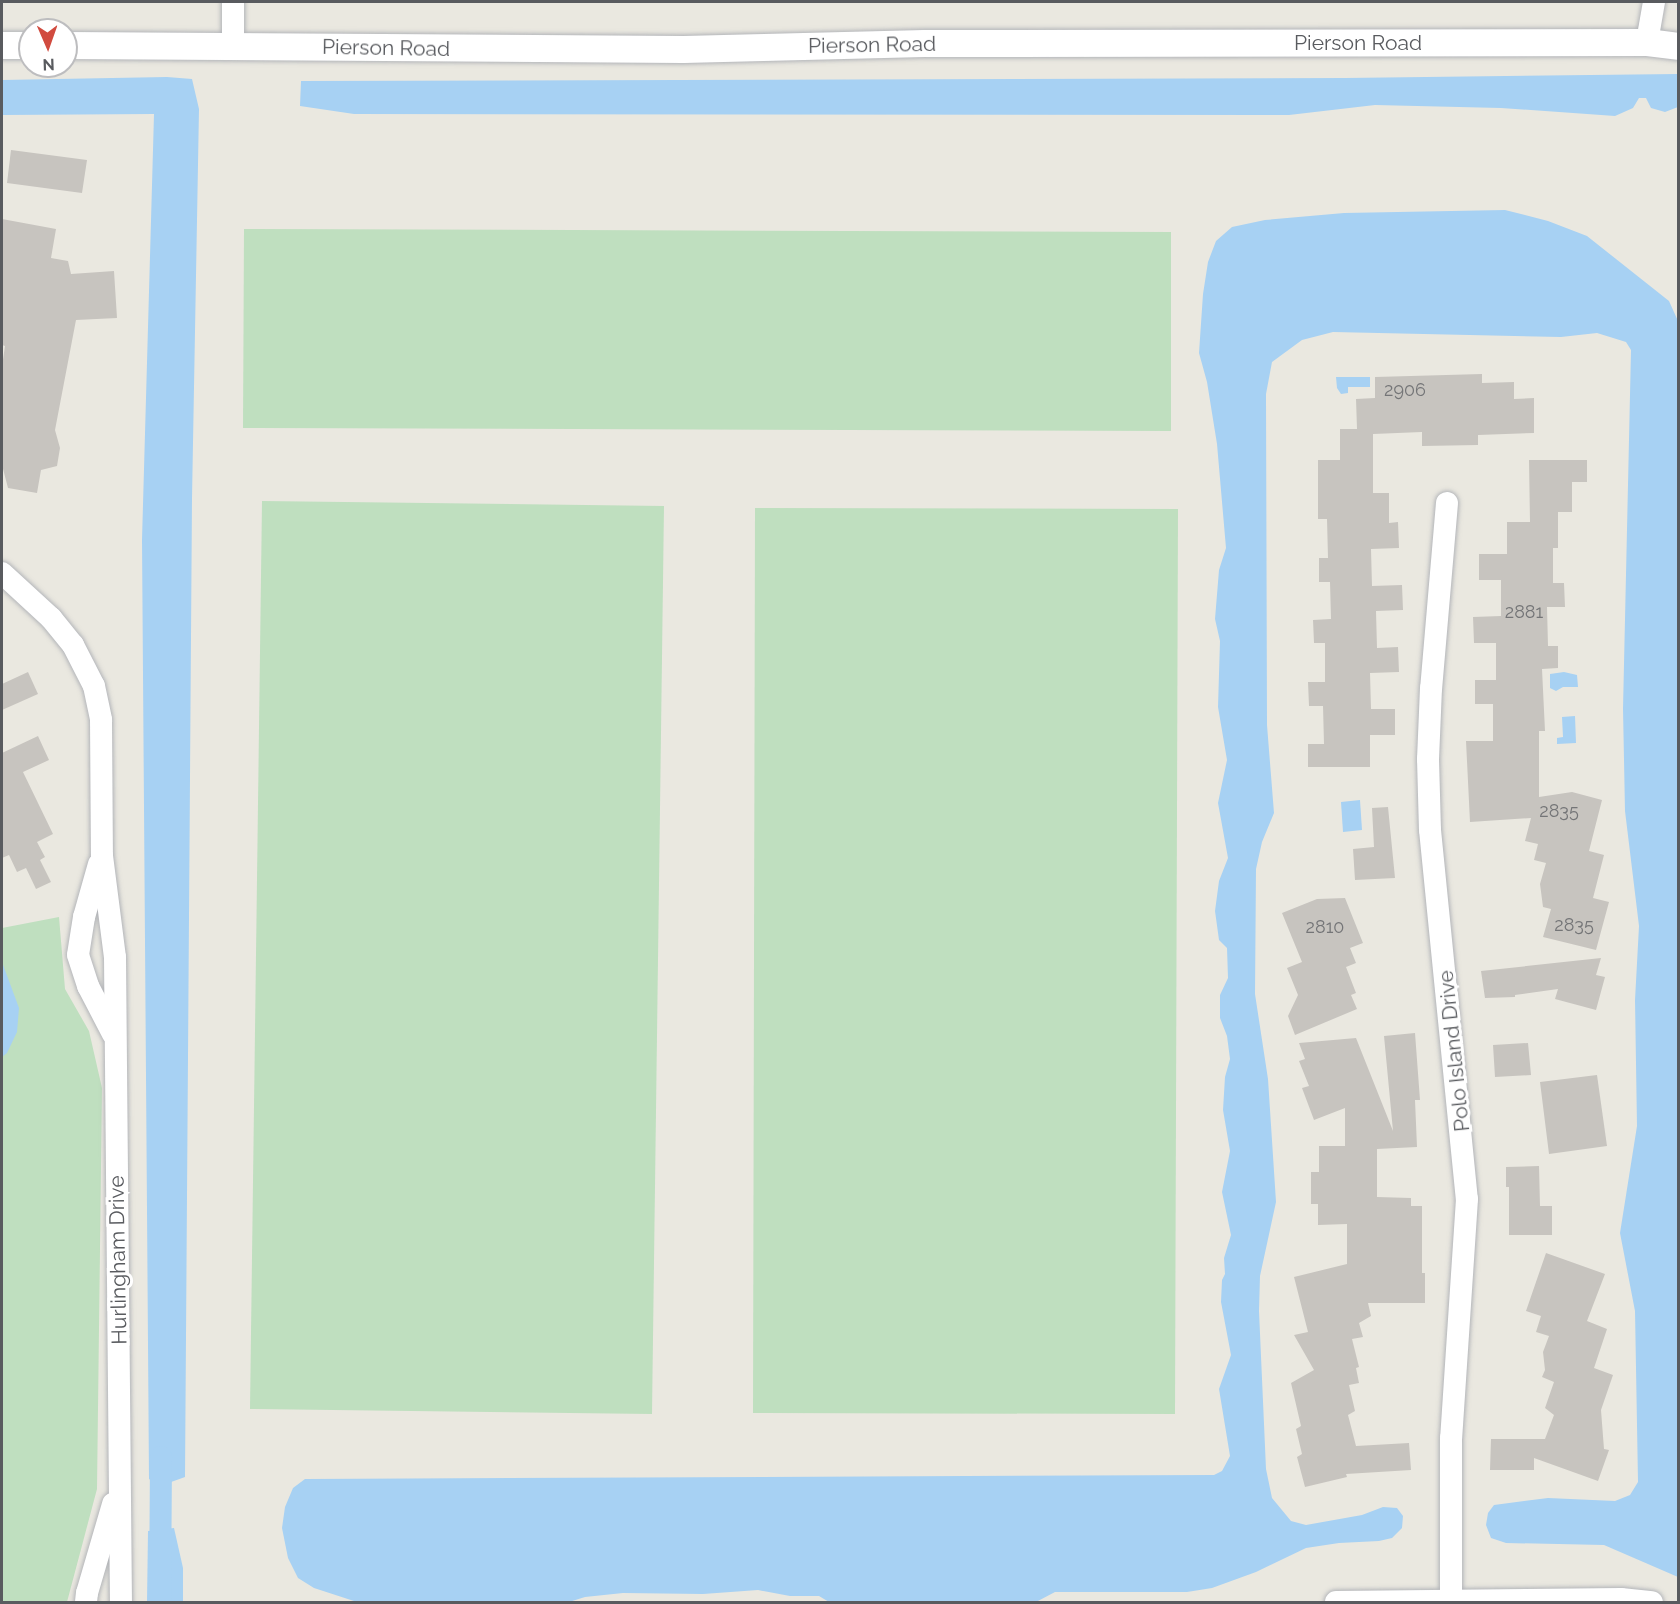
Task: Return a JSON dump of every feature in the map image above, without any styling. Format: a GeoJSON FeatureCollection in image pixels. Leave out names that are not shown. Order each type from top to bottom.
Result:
{"type":"FeatureCollection","features":[{"type":"Feature","properties":{"kind":"street"},"geometry":{"type":"LineString","coordinates":[[233,2],[233,44]]}},
{"type":"Feature","properties":{"kind":"street"},"geometry":{"type":"LineString","coordinates":[[1647,42],[1654,2]]}},
{"type":"Feature","properties":{"kind":"street","name":"Pierson Road"},"geometry":{"type":"LineString","coordinates":[[78,45],[233,44],[350,48],[683,49],[936,43],[1647,42],[1678,46]]}},
{"type":"Feature","properties":{"kind":"street"},"geometry":{"type":"LineString","coordinates":[[2,45],[18,45]]}},
{"type":"Feature","properties":{"kind":"street","name":"Polo Island Drive"},"geometry":{"type":"LineString","coordinates":[[1447,503],[1431,688],[1428,759],[1430,830],[1467,1199],[1451,1438],[1451,1599]]}},
{"type":"Feature","properties":{"kind":"street","name":"Hurlingham Drive"},"geometry":{"type":"LineString","coordinates":[[2,573],[63,631],[82,660],[94,686],[102,738],[102,856],[115,957],[122,1602]]}},
{"type":"Feature","properties":{"kind":"street","name":"Hurlingham Drive"},"geometry":{"type":"LineString","coordinates":[[102,856],[84,917],[78,955],[88,986],[115,1038]]}},
{"type":"Feature","properties":{"kind":"street","name":"Hurlingham Drive"},"geometry":{"type":"LineString","coordinates":[[86,1602],[120,1482]]}},
{"type":"Feature","properties":{"kind":"street"},"geometry":{"type":"LineString","coordinates":[[1336,1602],[1451,1599],[1621,1599],[1652,1602]]}},
{"type":"Feature","properties":{"kind":"green space"},"geometry":{"type":"Polygon","coordinates":[[[244,229],[1171,232],[1171,431],[243,428],[244,229]]]}},
{"type":"Feature","properties":{"kind":"green space"},"geometry":{"type":"Polygon","coordinates":[[[262,501],[664,506],[652,1414],[250,1409],[262,501]]]}},
{"type":"Feature","properties":{"kind":"green space"},"geometry":{"type":"Polygon","coordinates":[[[755,508],[1178,509],[1175,1414],[753,1413],[755,508]]]}},
{"type":"Feature","properties":{"kind":"green space"},"geometry":{"type":"Polygon","coordinates":[[[59,917],[65,989],[89,1031],[102,1088],[97,1489],[67,1602],[2,1602],[2,928],[59,917]]]}},
{"type":"Feature","properties":{"kind":"water"},"geometry":{"type":"Polygon","coordinates":[[[1678,74],[1678,107],[1665,112],[1651,108],[1646,98],[1639,98],[1633,108],[1615,116],[1501,108],[1375,105],[1289,115],[354,114],[300,106],[301,81],[1345,78],[1678,74]]]}},
{"type":"Feature","properties":{"kind":"water"},"geometry":{"type":"Polygon","coordinates":[[[167,77],[192,79],[199,109],[192,499],[185,1477],[160,1486],[149,1479],[142,540],[154,114],[2,115],[2,80],[167,77]]]}},
{"type":"Feature","properties":{"kind":"water"},"geometry":{"type":"Polygon","coordinates":[[[1505,210],[1548,221],[1587,236],[1669,301],[1678,321],[1678,1577],[1604,1545],[1506,1543],[1491,1538],[1486,1525],[1488,1513],[1494,1505],[1548,1498],[1615,1501],[1630,1495],[1638,1482],[1635,1311],[1620,1233],[1637,1126],[1635,1000],[1639,926],[1625,811],[1623,709],[1631,350],[1626,342],[1597,333],[1561,337],[1333,332],[1302,340],[1272,362],[1266,394],[1267,725],[1274,813],[1262,842],[1256,869],[1255,994],[1268,1079],[1276,1202],[1260,1276],[1259,1311],[1266,1469],[1272,1498],[1291,1521],[1306,1525],[1362,1515],[1383,1507],[1397,1508],[1403,1516],[1402,1528],[1392,1538],[1379,1541],[1339,1543],[1306,1548],[1256,1572],[1212,1588],[1187,1592],[1055,1592],[1036,1602],[829,1602],[819,1596],[790,1596],[758,1590],[703,1594],[623,1593],[585,1597],[569,1602],[357,1602],[314,1588],[298,1578],[288,1558],[282,1528],[285,1507],[293,1488],[305,1479],[1214,1475],[1222,1471],[1230,1456],[1219,1389],[1231,1355],[1221,1302],[1222,1280],[1225,1274],[1224,1258],[1231,1235],[1222,1192],[1230,1151],[1223,1110],[1225,1077],[1230,1059],[1227,1036],[1220,1018],[1220,995],[1228,978],[1227,948],[1219,940],[1215,911],[1219,881],[1228,858],[1218,803],[1227,760],[1218,707],[1220,641],[1215,619],[1219,570],[1226,548],[1217,444],[1207,382],[1199,353],[1203,294],[1208,262],[1216,241],[1232,227],[1265,220],[1344,213],[1505,210]]]}},
{"type":"Feature","properties":{"kind":"water"},"geometry":{"type":"Polygon","coordinates":[[[1336,377],[1370,377],[1370,387],[1348,387],[1348,393],[1341,394],[1337,388],[1336,377]]]}},
{"type":"Feature","properties":{"kind":"water"},"geometry":{"type":"Polygon","coordinates":[[[1564,672],[1577,675],[1578,687],[1563,687],[1556,691],[1550,688],[1550,674],[1564,672]]]}},
{"type":"Feature","properties":{"kind":"water"},"geometry":{"type":"Polygon","coordinates":[[[1575,716],[1576,743],[1557,744],[1557,738],[1563,737],[1562,717],[1575,716]]]}},
{"type":"Feature","properties":{"kind":"water"},"geometry":{"type":"Polygon","coordinates":[[[1360,800],[1362,830],[1343,832],[1341,802],[1360,800]]]}},
{"type":"Feature","properties":{"kind":"water"},"geometry":{"type":"Polygon","coordinates":[[[2,962],[19,1008],[17,1032],[7,1053],[2,1057],[2,962]]]}},
{"type":"Feature","properties":{"kind":"water"},"geometry":{"type":"Polygon","coordinates":[[[174,1528],[183,1568],[183,1602],[147,1602],[148,1531],[174,1528]]]}},
{"type":"Feature","properties":{"kind":"building"},"geometry":{"type":"Polygon","coordinates":[[[11,150],[87,160],[82,193],[7,183],[11,150]]]}},
{"type":"Feature","properties":{"kind":"building"},"geometry":{"type":"Polygon","coordinates":[[[2,219],[56,229],[51,258],[68,261],[71,274],[114,271],[117,318],[76,320],[55,430],[60,448],[57,466],[41,470],[37,493],[8,488],[2,465],[2,366],[5,346],[2,345],[2,219]]]}},
{"type":"Feature","properties":{"kind":"building"},"geometry":{"type":"Polygon","coordinates":[[[1482,374],[1482,383],[1514,382],[1514,399],[1534,398],[1534,433],[1478,435],[1478,445],[1422,446],[1422,432],[1373,434],[1373,493],[1389,493],[1389,523],[1398,522],[1399,548],[1371,549],[1372,586],[1402,585],[1403,610],[1376,611],[1377,648],[1398,647],[1399,672],[1370,673],[1371,709],[1395,709],[1395,735],[1370,735],[1370,767],[1308,767],[1308,744],[1324,744],[1323,706],[1309,706],[1308,682],[1325,682],[1325,643],[1314,643],[1313,620],[1331,619],[1330,582],[1319,582],[1319,558],[1328,558],[1327,519],[1318,519],[1318,460],[1340,460],[1340,429],[1357,429],[1356,399],[1375,398],[1375,377],[1482,374]]]}},
{"type":"Feature","properties":{"kind":"building"},"geometry":{"type":"Polygon","coordinates":[[[1529,460],[1587,460],[1587,482],[1572,482],[1572,512],[1558,512],[1558,548],[1553,548],[1553,583],[1564,583],[1565,607],[1547,607],[1548,646],[1558,646],[1558,668],[1542,669],[1545,731],[1539,731],[1539,797],[1572,792],[1602,800],[1589,851],[1604,855],[1593,898],[1609,902],[1596,950],[1543,937],[1551,909],[1543,907],[1540,884],[1546,863],[1534,860],[1538,844],[1525,841],[1531,818],[1470,822],[1466,741],[1493,741],[1493,704],[1475,704],[1475,680],[1496,680],[1496,643],[1474,643],[1473,617],[1501,616],[1501,580],[1479,580],[1479,554],[1507,554],[1507,522],[1530,522],[1529,460]]]}},
{"type":"Feature","properties":{"kind":"building"},"geometry":{"type":"Polygon","coordinates":[[[28,672],[38,694],[2,710],[2,684],[28,672]]]}},
{"type":"Feature","properties":{"kind":"building"},"geometry":{"type":"Polygon","coordinates":[[[38,736],[49,760],[23,772],[53,834],[37,842],[45,857],[40,860],[51,882],[36,889],[26,868],[17,872],[9,855],[2,858],[2,753],[38,736]]]}},
{"type":"Feature","properties":{"kind":"building"},"geometry":{"type":"Polygon","coordinates":[[[1388,807],[1395,878],[1355,880],[1353,849],[1374,847],[1372,808],[1388,807]]]}},
{"type":"Feature","properties":{"kind":"building"},"geometry":{"type":"Polygon","coordinates":[[[1345,898],[1363,943],[1350,948],[1356,963],[1346,967],[1356,993],[1351,995],[1357,1009],[1295,1035],[1288,1016],[1298,995],[1287,968],[1302,962],[1282,913],[1317,899],[1345,898]]]}},
{"type":"Feature","properties":{"kind":"building"},"geometry":{"type":"Polygon","coordinates":[[[1601,958],[1596,975],[1605,977],[1596,1010],[1555,999],[1558,989],[1515,995],[1515,997],[1485,998],[1481,971],[1601,958]]]}},
{"type":"Feature","properties":{"kind":"building"},"geometry":{"type":"Polygon","coordinates":[[[1415,1033],[1420,1100],[1415,1100],[1417,1147],[1377,1149],[1377,1197],[1411,1198],[1411,1206],[1422,1206],[1422,1273],[1425,1273],[1425,1303],[1368,1303],[1371,1316],[1359,1323],[1363,1337],[1352,1339],[1359,1367],[1356,1368],[1359,1383],[1349,1385],[1355,1411],[1348,1415],[1356,1446],[1409,1443],[1411,1470],[1346,1474],[1347,1477],[1305,1487],[1297,1457],[1302,1454],[1296,1429],[1301,1426],[1291,1383],[1314,1370],[1294,1335],[1308,1332],[1294,1277],[1347,1264],[1347,1224],[1318,1225],[1318,1204],[1311,1204],[1311,1172],[1319,1172],[1319,1146],[1345,1146],[1345,1108],[1314,1120],[1302,1088],[1309,1086],[1299,1061],[1305,1059],[1299,1043],[1356,1038],[1393,1131],[1384,1036],[1415,1033]]]}},
{"type":"Feature","properties":{"kind":"building"},"geometry":{"type":"Polygon","coordinates":[[[1528,1043],[1531,1075],[1495,1077],[1493,1045],[1528,1043]]]}},
{"type":"Feature","properties":{"kind":"building"},"geometry":{"type":"Polygon","coordinates":[[[1597,1075],[1607,1146],[1549,1154],[1540,1082],[1597,1075]]]}},
{"type":"Feature","properties":{"kind":"building"},"geometry":{"type":"Polygon","coordinates":[[[1539,1166],[1540,1206],[1552,1206],[1552,1235],[1509,1235],[1509,1187],[1506,1187],[1506,1167],[1539,1166]]]}},
{"type":"Feature","properties":{"kind":"building"},"geometry":{"type":"Polygon","coordinates":[[[1546,1253],[1605,1274],[1587,1321],[1607,1329],[1594,1368],[1613,1375],[1601,1410],[1604,1449],[1609,1450],[1598,1481],[1534,1458],[1534,1470],[1490,1470],[1491,1439],[1545,1439],[1554,1415],[1545,1408],[1554,1382],[1542,1377],[1545,1370],[1543,1352],[1549,1336],[1536,1332],[1541,1316],[1526,1311],[1546,1253]]]}},
{"type":"Feature","properties":{"kind":"waterway"},"geometry":{"type":"LineString","coordinates":[[160,1602],[161,1457]]}}]}
